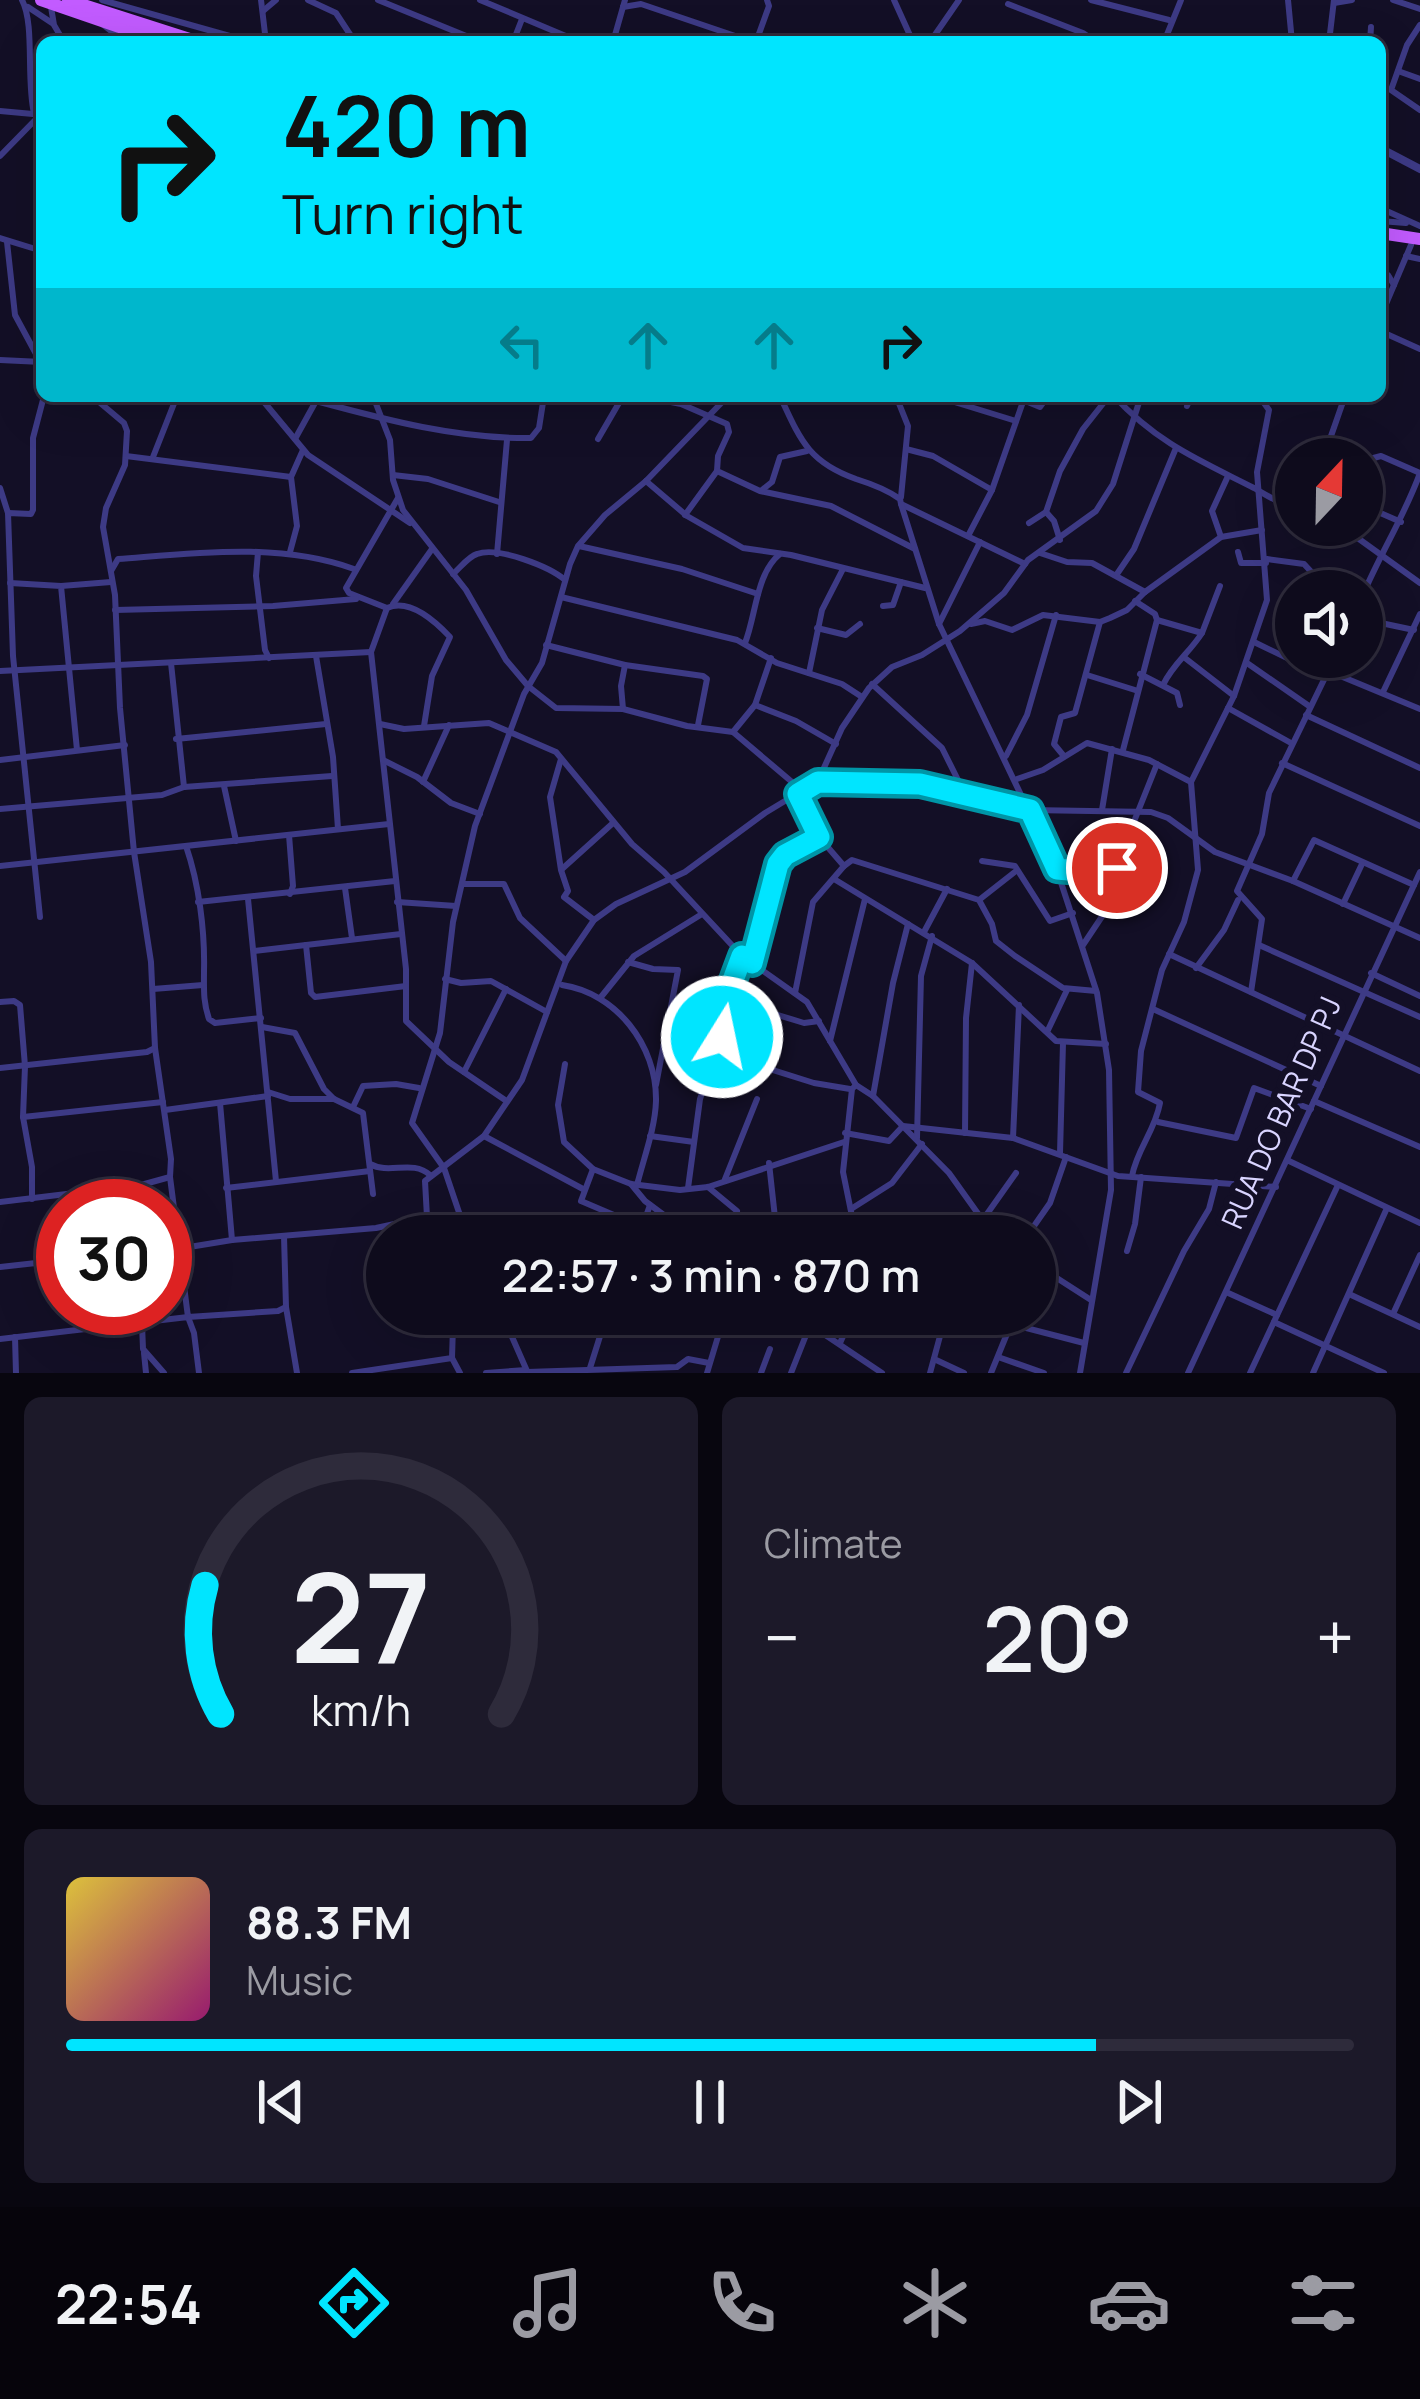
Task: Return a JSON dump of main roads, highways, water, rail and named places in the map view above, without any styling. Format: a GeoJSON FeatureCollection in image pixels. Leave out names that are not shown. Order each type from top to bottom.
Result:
{"type":"FeatureCollection","features":[{"type":"Feature","properties":{"kind":"main road"},"geometry":{"type":"LineString","coordinates":[[68,0],[143,30]]}},
{"type":"Feature","properties":{"kind":"main road"},"geometry":{"type":"LineString","coordinates":[[43,1],[143,30]]}},
{"type":"Feature","properties":{"kind":"main road"},"geometry":{"type":"LineString","coordinates":[[1386,237],[1416,236]]}}]}
